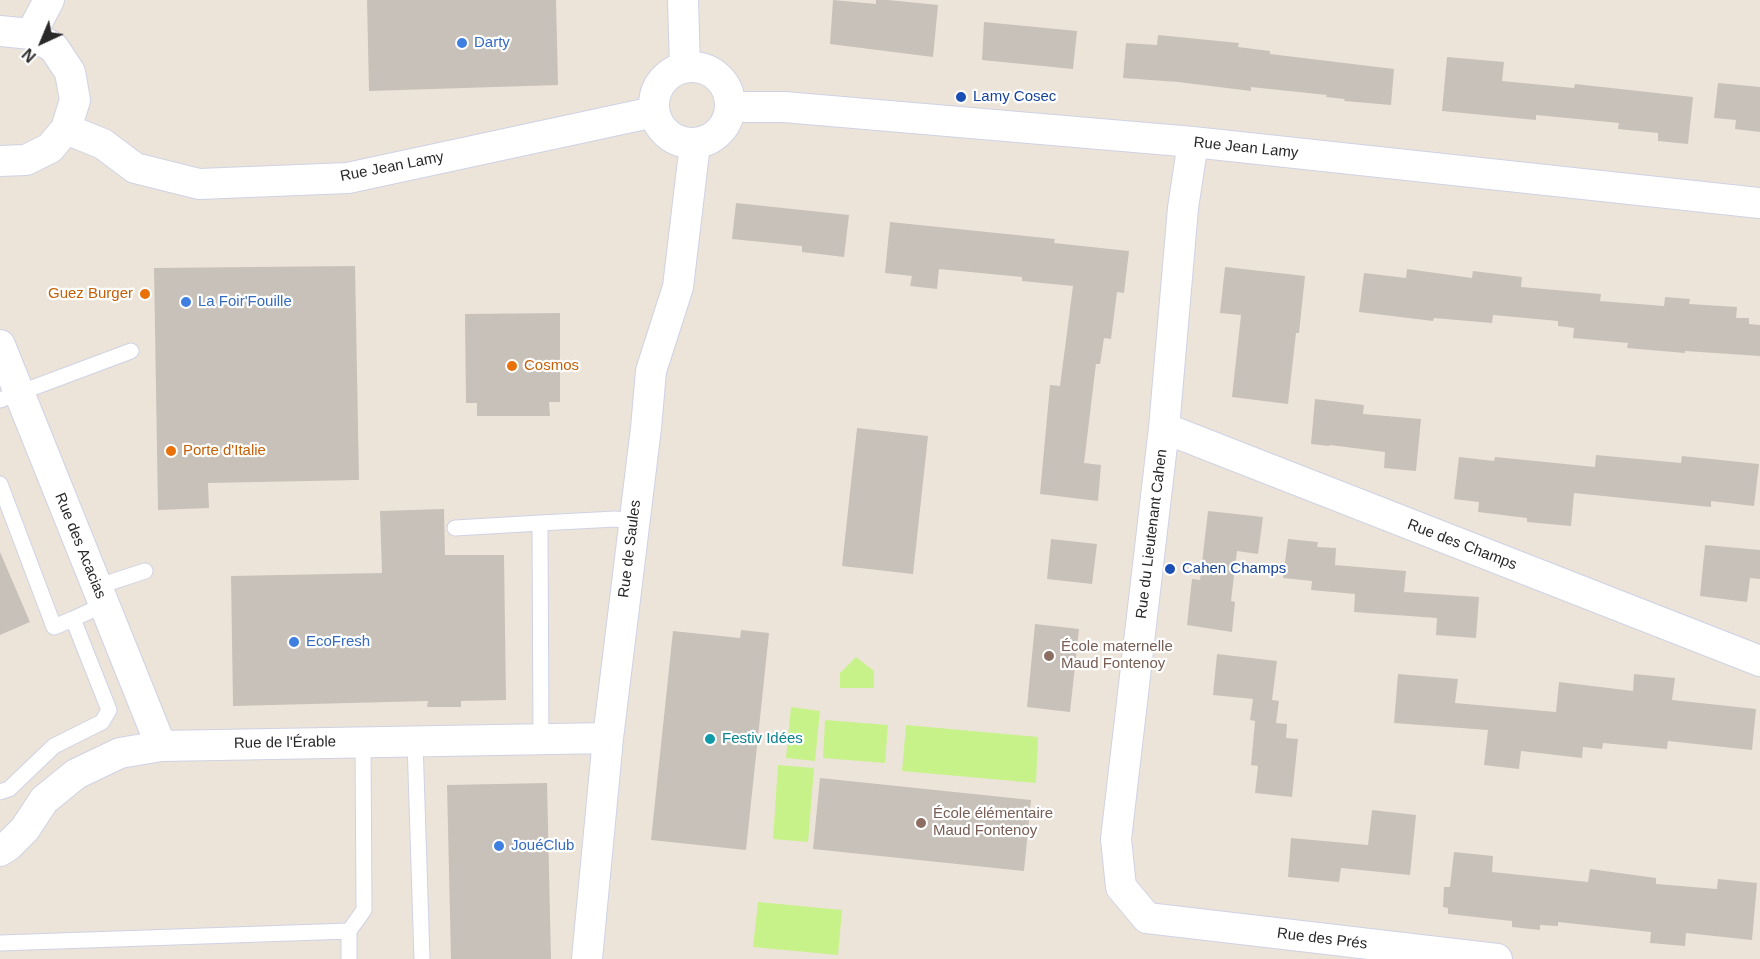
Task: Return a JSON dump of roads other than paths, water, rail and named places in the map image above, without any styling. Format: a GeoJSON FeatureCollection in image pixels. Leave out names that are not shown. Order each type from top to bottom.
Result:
{"type":"FeatureCollection","features":[{"type":"Feature","properties":{"kind":"street"},"geometry":{"type":"LineString","coordinates":[[31,34],[49,0]]}},
{"type":"Feature","properties":{"kind":"street"},"geometry":{"type":"LineString","coordinates":[[683,0],[685,67]]}},
{"type":"Feature","properties":{"kind":"street"},"geometry":{"type":"LineString","coordinates":[[0,31],[31,34],[54,48],[70,72],[75,100],[66,129],[47,150],[27,160],[0,161]]}},
{"type":"Feature","properties":{"kind":"street"},"geometry":{"type":"LineString","coordinates":[[685,67],[707,70],[724,84],[731,107],[726,125],[712,139],[694,144],[677,141],[664,132],[654,112],[655,93],[670,73],[685,67]]}},
{"type":"Feature","properties":{"kind":"street","name":"Rue Jean Lamy"},"geometry":{"type":"LineString","coordinates":[[731,107],[784,107],[1193,142],[1760,203]]}},
{"type":"Feature","properties":{"kind":"street","name":"Rue Jean Lamy"},"geometry":{"type":"LineString","coordinates":[[66,129],[103,144],[135,168],[199,184],[348,178],[654,112]]}},
{"type":"Feature","properties":{"kind":"street","name":"Rue du Lieutenant Cahen"},"geometry":{"type":"LineString","coordinates":[[1147,918],[1121,887],[1116,838],[1164,428],[1183,208],[1193,142]]}},
{"type":"Feature","properties":{"kind":"street","name":"Rue de Saules"},"geometry":{"type":"LineString","coordinates":[[587,959],[608,738],[651,370],[678,287],[694,144]]}},
{"type":"Feature","properties":{"kind":"street","name":"Rue des Acacias"},"geometry":{"type":"LineString","coordinates":[[0,345],[10,396],[99,596],[161,747]]}},
{"type":"Feature","properties":{"kind":"street","name":"Rue des Champs"},"geometry":{"type":"LineString","coordinates":[[1164,428],[1760,661]]}},
{"type":"Feature","properties":{"kind":"street","name":"Rue de l'Érable"},"geometry":{"type":"LineString","coordinates":[[0,850],[8,846],[25,829],[44,800],[76,774],[120,753],[161,747],[363,741],[608,738]]}},
{"type":"Feature","properties":{"kind":"street","name":"Rue des Prés"},"geometry":{"type":"LineString","coordinates":[[1147,918],[1400,953],[1497,959]]}},
{"type":"Feature","properties":{"kind":"lane"},"geometry":{"type":"LineString","coordinates":[[10,396],[131,351]]}},
{"type":"Feature","properties":{"kind":"lane"},"geometry":{"type":"LineString","coordinates":[[0,484],[54,627],[73,619],[99,596],[145,571]]}},
{"type":"Feature","properties":{"kind":"lane"},"geometry":{"type":"LineString","coordinates":[[455,528],[615,519],[633,520]]}},
{"type":"Feature","properties":{"kind":"lane"},"geometry":{"type":"LineString","coordinates":[[540,523],[541,739]]}},
{"type":"Feature","properties":{"kind":"lane"},"geometry":{"type":"LineString","coordinates":[[0,792],[9,789],[54,746],[102,722],[109,710],[73,619]]}},
{"type":"Feature","properties":{"kind":"lane"},"geometry":{"type":"LineString","coordinates":[[350,959],[349,931],[364,910],[363,741]]}},
{"type":"Feature","properties":{"kind":"lane"},"geometry":{"type":"LineString","coordinates":[[415,741],[422,959]]}},
{"type":"Feature","properties":{"kind":"lane"},"geometry":{"type":"LineString","coordinates":[[0,943],[349,931]]}},
{"type":"Feature","properties":{"kind":"place","name":"Darty"},"geometry":{"type":"Point","coordinates":[462,43]}},
{"type":"Feature","properties":{"kind":"place","name":"Lamy Cosec"},"geometry":{"type":"Point","coordinates":[961,97]}},
{"type":"Feature","properties":{"kind":"place","name":"Guez Burger"},"geometry":{"type":"Point","coordinates":[145,294]}},
{"type":"Feature","properties":{"kind":"place","name":"La Foir'Fouille"},"geometry":{"type":"Point","coordinates":[186,302]}},
{"type":"Feature","properties":{"kind":"place","name":"Cosmos"},"geometry":{"type":"Point","coordinates":[512,366]}},
{"type":"Feature","properties":{"kind":"place","name":"Porte d'Italie"},"geometry":{"type":"Point","coordinates":[171,451]}},
{"type":"Feature","properties":{"kind":"place","name":"Cahen Champs"},"geometry":{"type":"Point","coordinates":[1170,569]}},
{"type":"Feature","properties":{"kind":"place","name":"EcoFresh"},"geometry":{"type":"Point","coordinates":[294,642]}},
{"type":"Feature","properties":{"kind":"place","name":"École maternelle Maud Fontenoy"},"geometry":{"type":"Point","coordinates":[1049,656]}},
{"type":"Feature","properties":{"kind":"place","name":"Festiv Idées"},"geometry":{"type":"Point","coordinates":[710,739]}},
{"type":"Feature","properties":{"kind":"place","name":"École élémentaire Maud Fontenoy"},"geometry":{"type":"Point","coordinates":[921,823]}},
{"type":"Feature","properties":{"kind":"place","name":"JouéClub"},"geometry":{"type":"Point","coordinates":[499,846]}}]}
